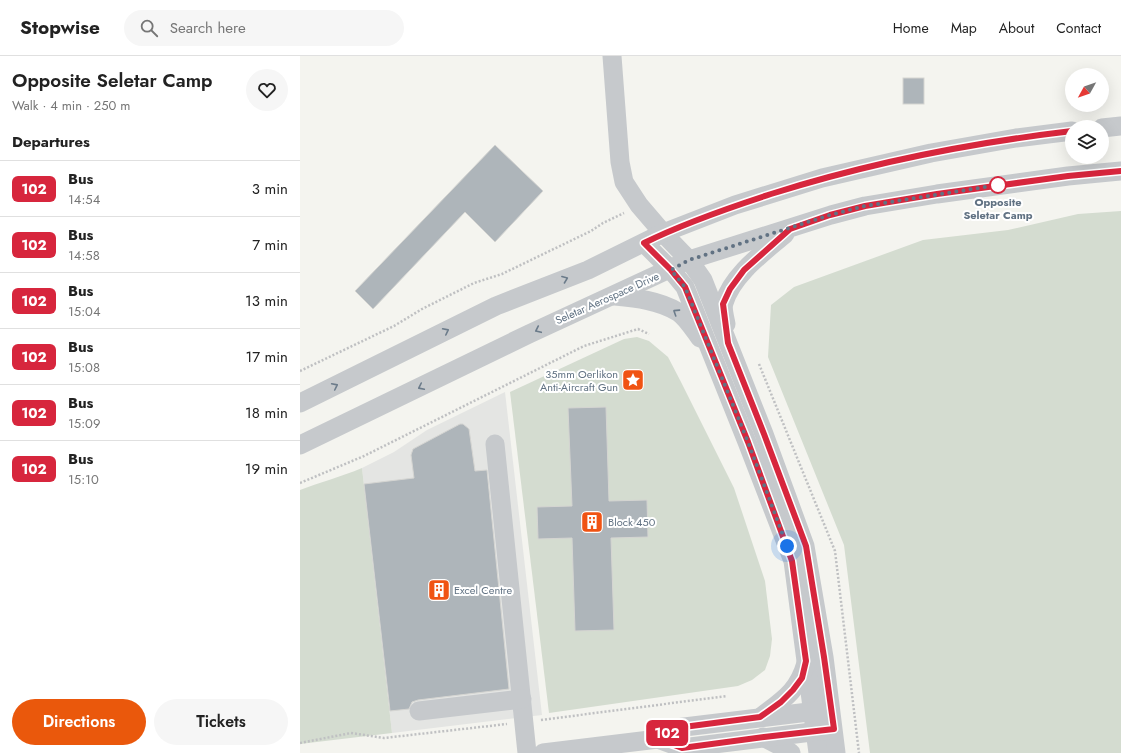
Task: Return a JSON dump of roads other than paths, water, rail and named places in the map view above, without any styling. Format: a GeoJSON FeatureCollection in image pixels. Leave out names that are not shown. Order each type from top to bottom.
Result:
{"type":"FeatureCollection","features":[{"type":"Feature","properties":{"kind":"street"},"geometry":{"type":"LineString","coordinates":[[612,56],[620,162],[624,182],[640,205],[663,233],[689,260],[703,280],[720,347],[792,561],[812,711],[825,730],[836,753]]}},
{"type":"Feature","properties":{"kind":"street"},"geometry":{"type":"LineString","coordinates":[[614,76],[626,56]]}},
{"type":"Feature","properties":{"kind":"street"},"geometry":{"type":"LineString","coordinates":[[1109,127],[1121,126]]}},
{"type":"Feature","properties":{"kind":"street"},"geometry":{"type":"LineString","coordinates":[[300,403],[496,306],[588,270],[663,233],[735,206],[822,178],[931,153],[1016,138],[1065,132]]}},
{"type":"Feature","properties":{"kind":"street","name":"Seletar Aerospace Drive"},"geometry":{"type":"LineString","coordinates":[[300,445],[529,334],[671,270],[689,260],[830,215],[865,206],[937,194],[1068,176],[1121,171]]}},
{"type":"Feature","properties":{"kind":"street"},"geometry":{"type":"LineString","coordinates":[[640,205],[644,243],[671,270],[685,287],[720,347],[764,434],[806,546],[831,709],[818,753]]}},
{"type":"Feature","properties":{"kind":"street"},"geometry":{"type":"LineString","coordinates":[[720,347],[723,304],[730,289],[744,270],[790,229]]}},
{"type":"Feature","properties":{"kind":"street"},"geometry":{"type":"LineString","coordinates":[[612,296],[638,298],[657,303],[679,312],[720,347]]}},
{"type":"Feature","properties":{"kind":"street"},"geometry":{"type":"LineString","coordinates":[[495,444],[527,753]]}},
{"type":"Feature","properties":{"kind":"street"},"geometry":{"type":"LineString","coordinates":[[760,717],[781,702],[793,690],[802,678],[806,661]]}},
{"type":"Feature","properties":{"kind":"street"},"geometry":{"type":"LineString","coordinates":[[419,711],[522,699]]}},
{"type":"Feature","properties":{"kind":"street"},"geometry":{"type":"LineString","coordinates":[[543,753],[658,739],[676,728],[831,709]]}},
{"type":"Feature","properties":{"kind":"street"},"geometry":{"type":"LineString","coordinates":[[658,739],[682,748],[825,730]]}},
{"type":"Feature","properties":{"kind":"street"},"geometry":{"type":"LineString","coordinates":[[764,737],[791,753]]}},
{"type":"Feature","properties":{"kind":"place","name":"Opposite Seletar Camp"},"geometry":{"type":"Point","coordinates":[998,185]}},
{"type":"Feature","properties":{"kind":"place","name":"35mm Oerlikon Anti-Aircraft Gun"},"geometry":{"type":"Point","coordinates":[633,380]}},
{"type":"Feature","properties":{"kind":"place","name":"Block 450"},"geometry":{"type":"Point","coordinates":[592,522]}},
{"type":"Feature","properties":{"kind":"place","name":"Excel Centre"},"geometry":{"type":"Point","coordinates":[439,590]}}]}
